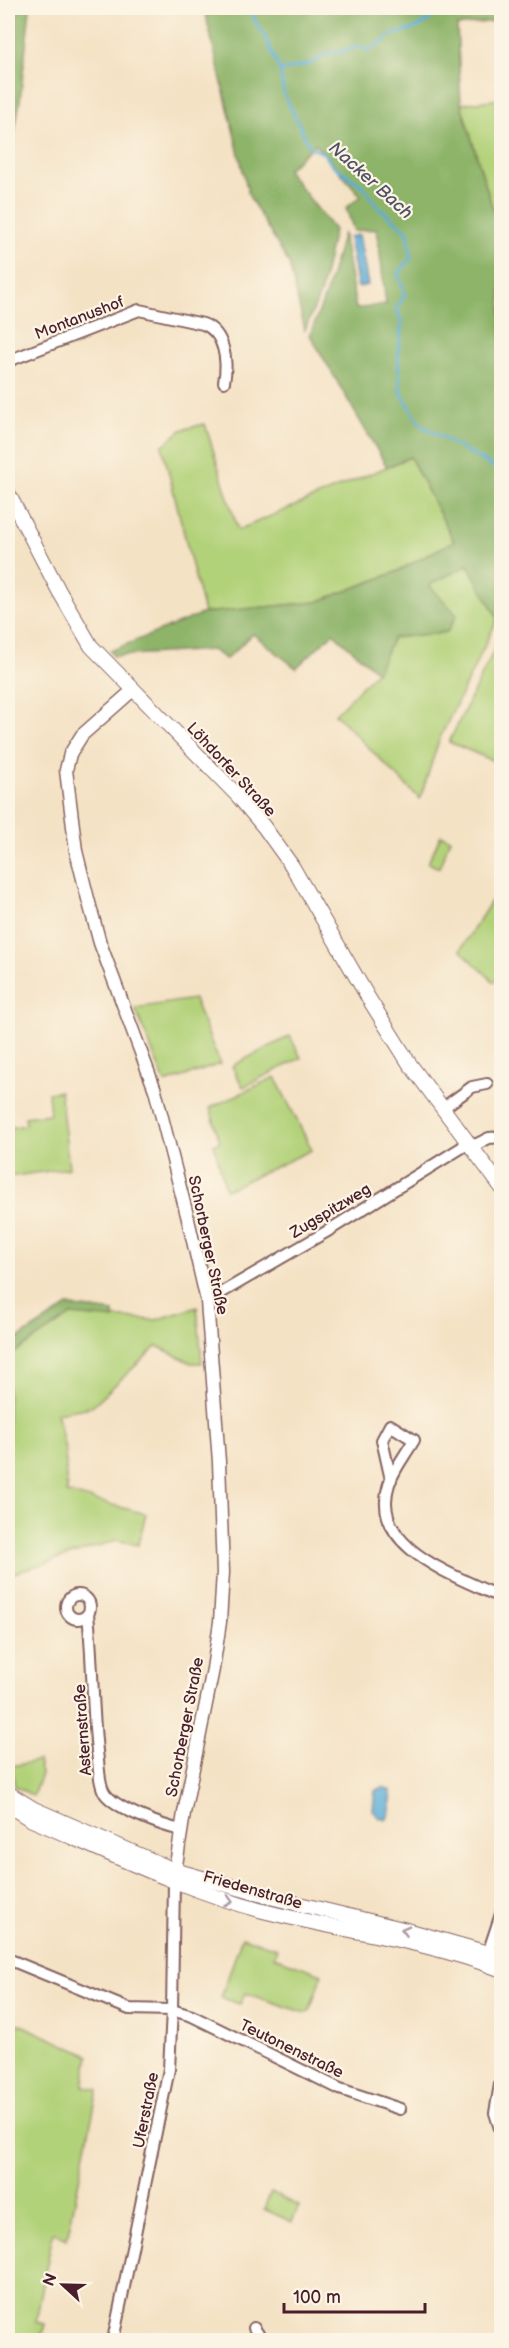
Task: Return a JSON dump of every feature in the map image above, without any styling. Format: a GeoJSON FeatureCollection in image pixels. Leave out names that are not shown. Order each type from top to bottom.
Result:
{"type":"FeatureCollection","features":[{"type":"Feature","properties":{"kind":"main road","name":"Löhdorfer Straße"},"geometry":{"type":"LineString","coordinates":[[8,493],[91,646],[238,796],[264,827],[292,866],[388,1030],[501,1188]]}},
{"type":"Feature","properties":{"kind":"main road","name":"Friedenstraße"},"geometry":{"type":"LineString","coordinates":[[8,1793],[34,1809],[174,1876]]}},
{"type":"Feature","properties":{"kind":"main road","name":"Friedenstraße"},"geometry":{"type":"LineString","coordinates":[[8,1805],[30,1819],[174,1876],[407,1930],[491,1958],[501,1970]]}},
{"type":"Feature","properties":{"kind":"street","name":"Montanushof"},"geometry":{"type":"LineString","coordinates":[[8,361],[139,310],[203,324],[213,329],[218,335],[226,366],[224,382]]}},
{"type":"Feature","properties":{"kind":"street","name":"Schorberger Straße"},"geometry":{"type":"LineString","coordinates":[[133,690],[82,735],[70,754],[66,770],[76,851],[88,899],[100,943],[155,1090],[207,1301],[219,1462],[223,1572],[220,1622],[213,1669],[174,1876]]}},
{"type":"Feature","properties":{"kind":"street"},"geometry":{"type":"LineString","coordinates":[[443,1108],[472,1087],[487,1084]]}},
{"type":"Feature","properties":{"kind":"street","name":"Zugspitzweg"},"geometry":{"type":"LineString","coordinates":[[207,1301],[470,1145],[489,1138],[501,1137]]}},
{"type":"Feature","properties":{"kind":"street"},"geometry":{"type":"LineString","coordinates":[[391,1480],[382,1440],[390,1425],[414,1440],[391,1480],[387,1493],[388,1513],[393,1530],[403,1543],[422,1558],[501,1598]]}},
{"type":"Feature","properties":{"kind":"street","name":"Asternstraße"},"geometry":{"type":"LineString","coordinates":[[88,1614],[101,1786],[105,1794],[119,1804],[151,1820],[181,1830]]}},
{"type":"Feature","properties":{"kind":"street","name":"Uferstraße"},"geometry":{"type":"LineString","coordinates":[[113,2340],[169,2068],[174,1876]]}},
{"type":"Feature","properties":{"kind":"street"},"geometry":{"type":"LineString","coordinates":[[491,1958],[501,1911]]}},
{"type":"Feature","properties":{"kind":"street","name":"Teutonenstraße"},"geometry":{"type":"LineString","coordinates":[[8,1959],[129,2009],[172,2010],[192,2016],[340,2089],[400,2109]]}},
{"type":"Feature","properties":{"kind":"street"},"geometry":{"type":"LineString","coordinates":[[501,2073],[495,2113],[501,2135]]}},
{"type":"Feature","properties":{"kind":"street"},"geometry":{"type":"LineString","coordinates":[[254,2328],[262,2340]]}},
{"type":"Feature","properties":{"kind":"green space"},"geometry":{"type":"Polygon","coordinates":[[[18,8],[30,8],[20,101],[8,168],[8,80],[18,8]]]}},
{"type":"Feature","properties":{"kind":"green space"},"geometry":{"type":"Polygon","coordinates":[[[204,8],[501,8],[501,20],[457,26],[461,104],[501,236],[501,624],[468,565],[429,585],[457,615],[447,632],[393,638],[377,672],[333,633],[296,668],[253,634],[226,659],[212,650],[113,656],[110,651],[204,613],[317,602],[396,572],[454,541],[410,457],[387,467],[310,335],[326,293],[343,233],[356,309],[386,304],[377,229],[354,231],[346,208],[361,196],[315,144],[287,170],[334,230],[321,291],[305,330],[289,264],[249,196],[204,8]]]}},
{"type":"Feature","properties":{"kind":"green space"},"geometry":{"type":"Polygon","coordinates":[[[501,99],[501,236],[461,104],[501,99]]]}},
{"type":"Feature","properties":{"kind":"green space"},"geometry":{"type":"Polygon","coordinates":[[[205,424],[238,530],[410,457],[454,541],[396,572],[317,602],[204,613],[162,446],[181,430],[205,424]]]}},
{"type":"Feature","properties":{"kind":"green space"},"geometry":{"type":"Polygon","coordinates":[[[468,565],[498,618],[439,740],[420,799],[335,714],[376,672],[393,638],[447,632],[429,585],[468,565]]]}},
{"type":"Feature","properties":{"kind":"green space"},"geometry":{"type":"Polygon","coordinates":[[[501,636],[501,764],[449,742],[501,636]]]}},
{"type":"Feature","properties":{"kind":"green space"},"geometry":{"type":"Polygon","coordinates":[[[441,835],[450,839],[439,868],[428,863],[441,835]]]}},
{"type":"Feature","properties":{"kind":"green space"},"geometry":{"type":"Polygon","coordinates":[[[501,886],[501,975],[494,982],[460,950],[501,886]]]}},
{"type":"Feature","properties":{"kind":"green space"},"geometry":{"type":"Polygon","coordinates":[[[194,999],[220,1064],[165,1083],[135,1008],[194,999]]]}},
{"type":"Feature","properties":{"kind":"green space"},"geometry":{"type":"Polygon","coordinates":[[[290,1036],[301,1058],[243,1087],[232,1066],[290,1036]]]}},
{"type":"Feature","properties":{"kind":"green space"},"geometry":{"type":"Polygon","coordinates":[[[275,1077],[312,1150],[226,1190],[214,1144],[220,1142],[210,1108],[275,1077]]]}},
{"type":"Feature","properties":{"kind":"green space"},"geometry":{"type":"Polygon","coordinates":[[[60,1091],[69,1168],[8,1177],[8,1128],[26,1125],[25,1117],[50,1114],[48,1093],[60,1091]]]}},
{"type":"Feature","properties":{"kind":"green space"},"geometry":{"type":"Polygon","coordinates":[[[68,1306],[114,1312],[114,1319],[71,1315],[8,1357],[8,1345],[68,1306]]]}},
{"type":"Feature","properties":{"kind":"green space"},"geometry":{"type":"Polygon","coordinates":[[[197,1307],[202,1363],[191,1363],[157,1346],[91,1407],[57,1413],[65,1449],[67,1493],[146,1514],[138,1545],[117,1540],[8,1575],[8,1357],[71,1315],[156,1320],[197,1307]]]}},
{"type":"Feature","properties":{"kind":"green space"},"geometry":{"type":"Polygon","coordinates":[[[38,1761],[41,1774],[33,1796],[15,1786],[11,1766],[38,1761]]]}},
{"type":"Feature","properties":{"kind":"green space"},"geometry":{"type":"Polygon","coordinates":[[[242,1937],[277,1948],[274,1957],[322,1974],[309,2012],[305,2013],[245,1993],[240,2004],[221,1998],[242,1937]]]}},
{"type":"Feature","properties":{"kind":"green space"},"geometry":{"type":"Polygon","coordinates":[[[8,2019],[89,2056],[83,2086],[98,2089],[67,2239],[53,2232],[36,2322],[45,2324],[38,2340],[8,2340],[8,2019]]]}},
{"type":"Feature","properties":{"kind":"green space"},"geometry":{"type":"Polygon","coordinates":[[[271,2192],[299,2206],[292,2222],[264,2209],[271,2192]]]}},
{"type":"Feature","properties":{"kind":"water"},"geometry":{"type":"Polygon","coordinates":[[[359,235],[368,285],[358,287],[349,237],[359,235]]]}},
{"type":"Feature","properties":{"kind":"water"},"geometry":{"type":"Polygon","coordinates":[[[383,1787],[391,1791],[391,1806],[386,1820],[378,1817],[373,1810],[375,1791],[383,1787]]]}},
{"type":"Feature","properties":{"kind":"waterway","name":"Nacker Bach"},"geometry":{"type":"LineString","coordinates":[[253,8],[254,19],[266,38],[280,71],[284,94],[310,147],[325,154],[331,164],[364,187],[377,206],[408,232],[411,258],[398,274],[405,294],[396,310],[402,322],[398,353],[400,391],[421,425],[502,472]]}},
{"type":"Feature","properties":{"kind":"waterway"},"geometry":{"type":"LineString","coordinates":[[280,71],[310,64],[328,53],[342,52],[359,46],[369,51],[390,35],[424,24],[442,8]]}},
{"type":"Feature","properties":{"kind":"railway"},"geometry":{"type":"LineString","coordinates":[[8,56],[13,8]]}}]}
